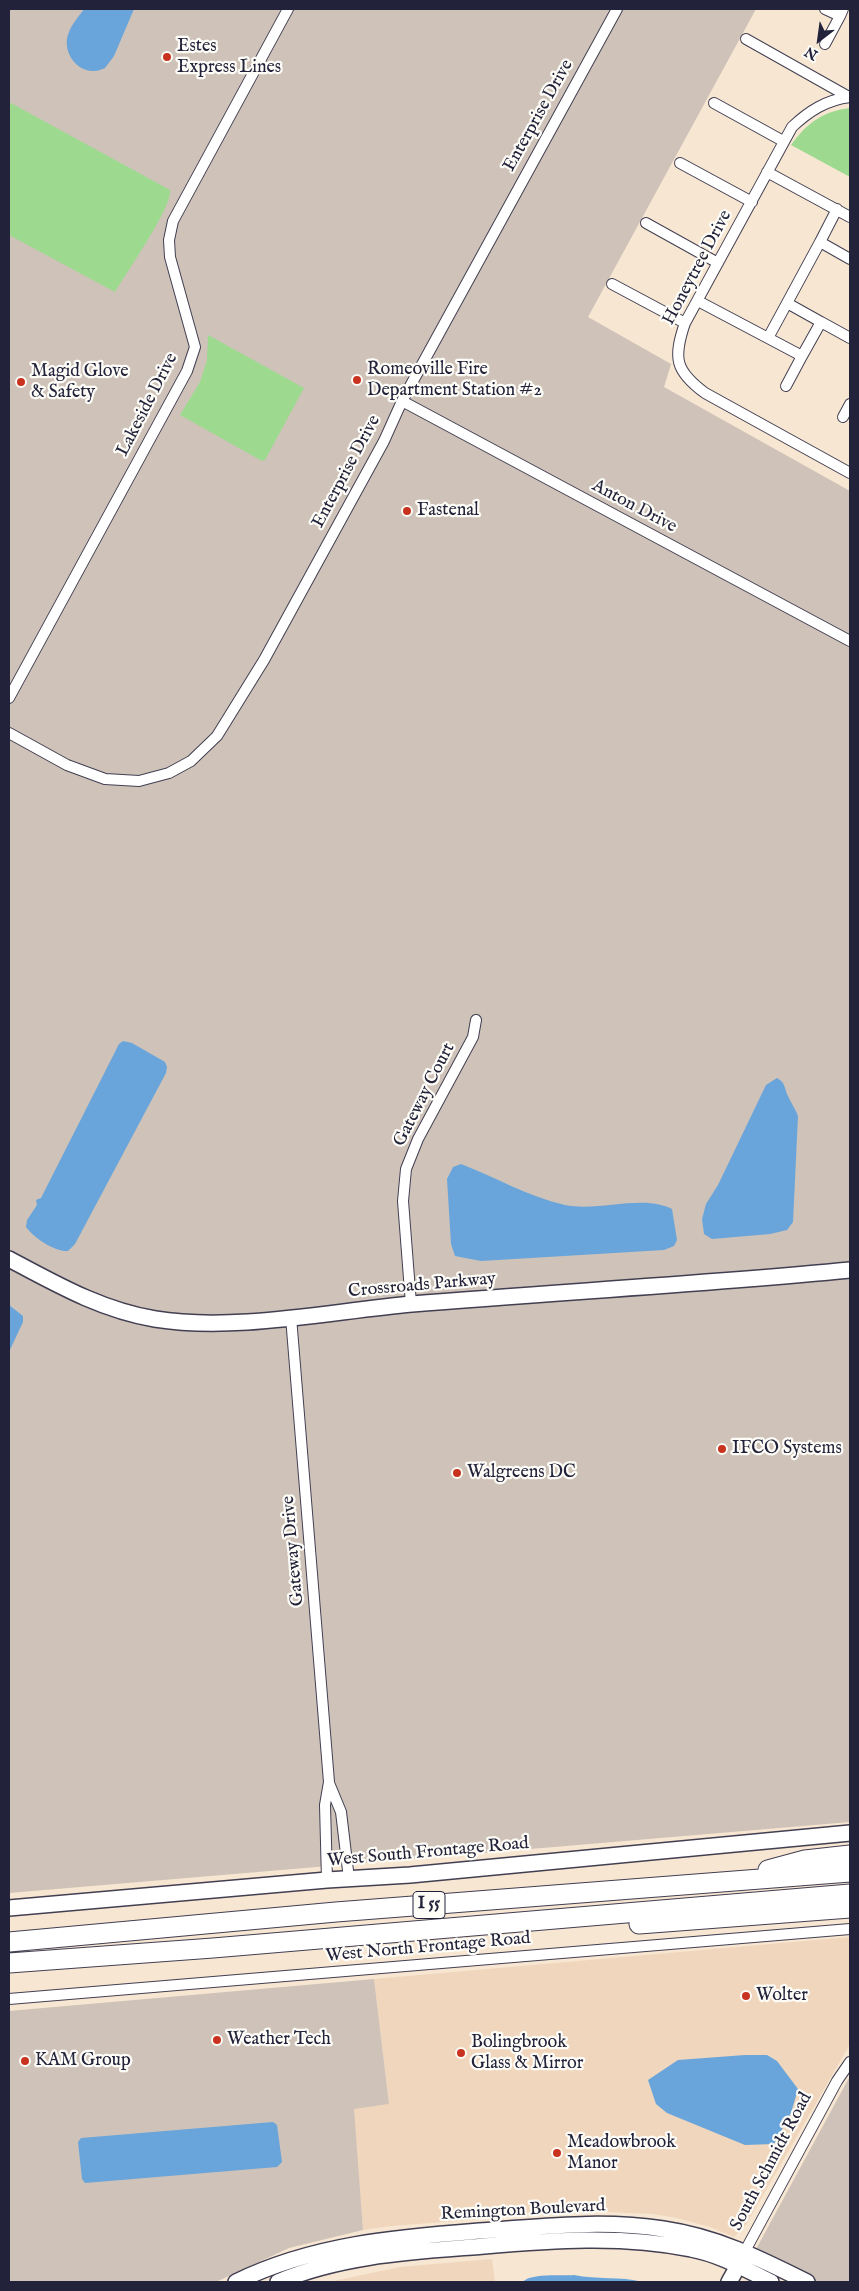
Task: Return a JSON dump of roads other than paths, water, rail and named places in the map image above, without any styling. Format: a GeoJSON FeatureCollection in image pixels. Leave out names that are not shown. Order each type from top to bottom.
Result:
{"type":"FeatureCollection","features":[{"type":"Feature","properties":{"kind":"highway"},"geometry":{"type":"LineString","coordinates":[[727,1882],[805,1860],[850,1855]]}},
{"type":"Feature","properties":{"kind":"highway","name":"I 55"},"geometry":{"type":"LineString","coordinates":[[9,1942],[336,1912],[850,1872]]}},
{"type":"Feature","properties":{"kind":"highway","name":"I 55"},"geometry":{"type":"LineString","coordinates":[[9,1963],[213,1948],[850,1894]]}},
{"type":"Feature","properties":{"kind":"highway"},"geometry":{"type":"LineString","coordinates":[[554,1919],[602,1927],[850,1908]]}},
{"type":"Feature","properties":{"kind":"street","name":"Lakeside Drive"},"geometry":{"type":"LineString","coordinates":[[9,698],[187,372],[195,347],[170,257],[169,240],[173,221],[288,9]]}},
{"type":"Feature","properties":{"kind":"street","name":"Enterprise Drive"},"geometry":{"type":"LineString","coordinates":[[9,733],[85,773],[105,779],[139,780],[169,773],[191,760],[218,736],[264,660],[384,441],[402,401],[617,9]]}},
{"type":"Feature","properties":{"kind":"street"},"geometry":{"type":"LineString","coordinates":[[825,9],[842,12],[825,44]]}},
{"type":"Feature","properties":{"kind":"street"},"geometry":{"type":"LineString","coordinates":[[746,40],[850,97]]}},
{"type":"Feature","properties":{"kind":"street","name":"Honeytree Drive"},"geometry":{"type":"LineString","coordinates":[[850,97],[834,99],[812,109],[792,127],[783,140],[752,202],[685,323],[677,356],[683,371],[692,383],[705,393],[850,473]]}},
{"type":"Feature","properties":{"kind":"street"},"geometry":{"type":"LineString","coordinates":[[714,103],[783,140]]}},
{"type":"Feature","properties":{"kind":"street"},"geometry":{"type":"LineString","coordinates":[[680,163],[752,202]]}},
{"type":"Feature","properties":{"kind":"street"},"geometry":{"type":"LineString","coordinates":[[767,172],[850,216]]}},
{"type":"Feature","properties":{"kind":"street"},"geometry":{"type":"LineString","coordinates":[[768,338],[837,209]]}},
{"type":"Feature","properties":{"kind":"street"},"geometry":{"type":"LineString","coordinates":[[646,223],[718,263]]}},
{"type":"Feature","properties":{"kind":"street"},"geometry":{"type":"LineString","coordinates":[[820,242],[850,259]]}},
{"type":"Feature","properties":{"kind":"street"},"geometry":{"type":"LineString","coordinates":[[612,284],[685,323]]}},
{"type":"Feature","properties":{"kind":"street"},"geometry":{"type":"LineString","coordinates":[[698,300],[802,356]]}},
{"type":"Feature","properties":{"kind":"street"},"geometry":{"type":"LineString","coordinates":[[787,303],[849,338]]}},
{"type":"Feature","properties":{"kind":"street"},"geometry":{"type":"LineString","coordinates":[[786,386],[821,322]]}},
{"type":"Feature","properties":{"kind":"street","name":"Anton Drive"},"geometry":{"type":"LineString","coordinates":[[402,401],[850,641]]}},
{"type":"Feature","properties":{"kind":"street"},"geometry":{"type":"LineString","coordinates":[[843,416],[850,404]]}},
{"type":"Feature","properties":{"kind":"street","name":"Gateway Court"},"geometry":{"type":"LineString","coordinates":[[411,1304],[403,1201],[406,1169],[418,1139],[473,1037],[476,1020]]}},
{"type":"Feature","properties":{"kind":"street","name":"Crossroads Parkway"},"geometry":{"type":"LineString","coordinates":[[9,1259],[78,1295],[123,1313],[191,1323],[231,1322],[411,1304],[850,1270]]}},
{"type":"Feature","properties":{"kind":"street","name":"Gateway Drive"},"geometry":{"type":"LineString","coordinates":[[291,1317],[329,1782],[325,1805],[327,1880]]}},
{"type":"Feature","properties":{"kind":"street","name":"Gateway Drive"},"geometry":{"type":"LineString","coordinates":[[329,1782],[341,1812],[349,1879]]}},
{"type":"Feature","properties":{"kind":"street","name":"West South Frontage Road"},"geometry":{"type":"LineString","coordinates":[[9,1908],[327,1880],[410,1875],[850,1833]]}},
{"type":"Feature","properties":{"kind":"street","name":"West North Frontage Road"},"geometry":{"type":"LineString","coordinates":[[9,1999],[850,1929]]}},
{"type":"Feature","properties":{"kind":"street","name":"South Schmidt Road"},"geometry":{"type":"LineString","coordinates":[[729,2282],[837,2081],[850,2062]]}},
{"type":"Feature","properties":{"kind":"street","name":"Remington Boulevard"},"geometry":{"type":"LineString","coordinates":[[236,2282],[313,2253],[349,2244],[402,2237],[574,2224],[610,2224],[664,2229],[722,2242],[745,2251],[807,2282]]}},
{"type":"Feature","properties":{"kind":"street","name":"Remington Boulevard"},"geometry":{"type":"LineString","coordinates":[[278,2282],[357,2259],[407,2252],[555,2240],[632,2241],[674,2246],[713,2255],[771,2282]]}},
{"type":"Feature","properties":{"kind":"water"},"geometry":{"type":"Polygon","coordinates":[[[84,9],[134,9],[114,56],[105,68],[97,71],[81,68],[68,52],[67,39],[70,29],[84,9]]]}},
{"type":"Feature","properties":{"kind":"water"},"geometry":{"type":"Polygon","coordinates":[[[123,1041],[132,1043],[165,1062],[167,1067],[166,1073],[75,1244],[68,1251],[63,1251],[39,1240],[26,1227],[27,1220],[37,1205],[36,1200],[41,1198],[119,1044],[123,1041]]]}},
{"type":"Feature","properties":{"kind":"water"},"geometry":{"type":"Polygon","coordinates":[[[777,1078],[783,1084],[798,1116],[793,1222],[787,1230],[770,1234],[712,1239],[704,1234],[702,1219],[706,1204],[718,1185],[766,1085],[777,1078]]]}},
{"type":"Feature","properties":{"kind":"water"},"geometry":{"type":"Polygon","coordinates":[[[461,1164],[525,1192],[565,1205],[578,1207],[647,1203],[672,1209],[677,1240],[674,1246],[664,1250],[481,1261],[455,1256],[451,1244],[447,1179],[453,1167],[461,1164]]]}},
{"type":"Feature","properties":{"kind":"water"},"geometry":{"type":"Polygon","coordinates":[[[9,1305],[23,1316],[23,1322],[9,1352],[9,1305]]]}},
{"type":"Feature","properties":{"kind":"water"},"geometry":{"type":"Polygon","coordinates":[[[767,2055],[777,2061],[798,2089],[791,2113],[774,2144],[745,2145],[667,2113],[656,2104],[648,2080],[678,2060],[767,2055]]]}},
{"type":"Feature","properties":{"kind":"water"},"geometry":{"type":"Polygon","coordinates":[[[273,2122],[277,2125],[282,2162],[277,2167],[85,2183],[82,2179],[78,2142],[81,2138],[273,2122]]]}},
{"type":"Feature","properties":{"kind":"water"},"geometry":{"type":"Polygon","coordinates":[[[574,2275],[643,2282],[523,2282],[532,2277],[539,2276],[574,2275]]]}},
{"type":"Feature","properties":{"kind":"place","name":"Estes Express Lines"},"geometry":{"type":"Point","coordinates":[167,57]}},
{"type":"Feature","properties":{"kind":"place","name":"Romeoville Fire Department Station #2"},"geometry":{"type":"Point","coordinates":[357,380]}},
{"type":"Feature","properties":{"kind":"place","name":"Magid Glove & Safety"},"geometry":{"type":"Point","coordinates":[21,382]}},
{"type":"Feature","properties":{"kind":"place","name":"Fastenal"},"geometry":{"type":"Point","coordinates":[407,511]}},
{"type":"Feature","properties":{"kind":"place","name":"IFCO Systems"},"geometry":{"type":"Point","coordinates":[722,1449]}},
{"type":"Feature","properties":{"kind":"place","name":"Walgreens DC"},"geometry":{"type":"Point","coordinates":[457,1473]}},
{"type":"Feature","properties":{"kind":"place","name":"Wolter"},"geometry":{"type":"Point","coordinates":[746,1996]}},
{"type":"Feature","properties":{"kind":"place","name":"Weather Tech"},"geometry":{"type":"Point","coordinates":[217,2040]}},
{"type":"Feature","properties":{"kind":"place","name":"Bolingbrook Glass & Mirror"},"geometry":{"type":"Point","coordinates":[461,2053]}},
{"type":"Feature","properties":{"kind":"place","name":"KAM Group"},"geometry":{"type":"Point","coordinates":[25,2061]}},
{"type":"Feature","properties":{"kind":"place","name":"Meadowbrook Manor"},"geometry":{"type":"Point","coordinates":[557,2153]}}]}
